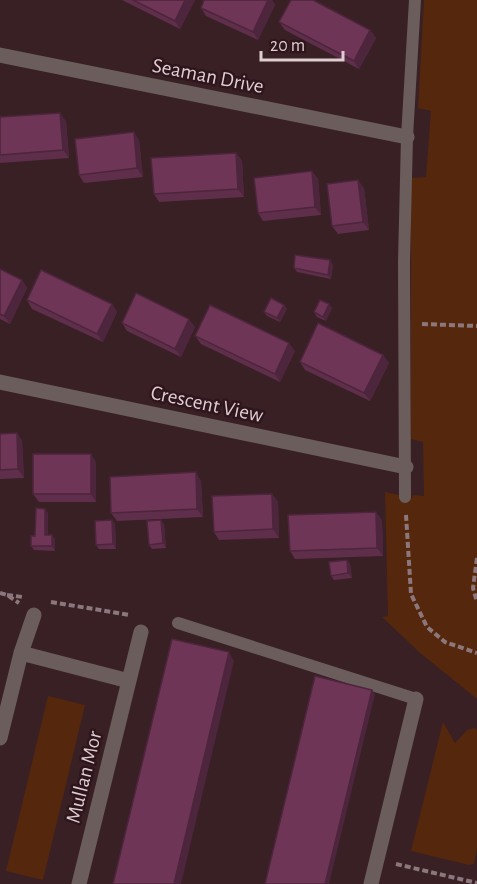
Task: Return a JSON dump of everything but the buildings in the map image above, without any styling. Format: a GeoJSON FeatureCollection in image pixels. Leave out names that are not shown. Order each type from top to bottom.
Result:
{"type":"FeatureCollection","features":[{"type":"Feature","properties":{"kind":"street","name":"Seaman Drive"},"geometry":{"type":"LineString","coordinates":[[0,55],[407,137]]}},
{"type":"Feature","properties":{"kind":"street","name":"Crescent View"},"geometry":{"type":"LineString","coordinates":[[0,382],[406,467]]}},
{"type":"Feature","properties":{"kind":"street"},"geometry":{"type":"LineString","coordinates":[[0,738],[21,653],[34,615]]}},
{"type":"Feature","properties":{"kind":"street","name":"Mullan Mor"},"geometry":{"type":"LineString","coordinates":[[79,884],[141,632]]}},
{"type":"Feature","properties":{"kind":"street"},"geometry":{"type":"LineString","coordinates":[[21,653],[129,681]]}},
{"type":"Feature","properties":{"kind":"street"},"geometry":{"type":"LineString","coordinates":[[371,884],[416,699]]}},
{"type":"Feature","properties":{"kind":"lane"},"geometry":{"type":"LineString","coordinates":[[405,497],[404,323],[407,137],[415,0]]}},
{"type":"Feature","properties":{"kind":"lane"},"geometry":{"type":"LineString","coordinates":[[178,623],[416,699]]}},
{"type":"Feature","properties":{"kind":"path"},"geometry":{"type":"LineString","coordinates":[[404,323],[477,326]]}},
{"type":"Feature","properties":{"kind":"path"},"geometry":{"type":"LineString","coordinates":[[405,497],[411,594],[427,627],[445,642],[477,653]]}},
{"type":"Feature","properties":{"kind":"path"},"geometry":{"type":"LineString","coordinates":[[477,558],[474,588],[477,602]]}},
{"type":"Feature","properties":{"kind":"path"},"geometry":{"type":"LineString","coordinates":[[7,595],[30,598]]}},
{"type":"Feature","properties":{"kind":"path"},"geometry":{"type":"LineString","coordinates":[[42,600],[133,615]]}},
{"type":"Feature","properties":{"kind":"path"},"geometry":{"type":"LineString","coordinates":[[416,868],[477,883]]}},
{"type":"Feature","properties":{"kind":"shaded area"},"geometry":{"type":"Polygon","coordinates":[[[424,0],[477,0],[477,699],[419,652],[382,617],[388,616],[385,492],[412,498],[413,495],[424,496],[423,442],[411,439],[411,178],[426,177],[431,111],[418,108],[424,0]]]}},
{"type":"Feature","properties":{"kind":"shaded area"},"geometry":{"type":"Polygon","coordinates":[[[48,696],[85,705],[43,880],[6,871],[48,696]]]}},
{"type":"Feature","properties":{"kind":"shaded area"},"geometry":{"type":"Polygon","coordinates":[[[443,722],[455,743],[467,730],[475,728],[477,730],[477,849],[474,864],[469,865],[411,851],[443,722]]]}}]}
